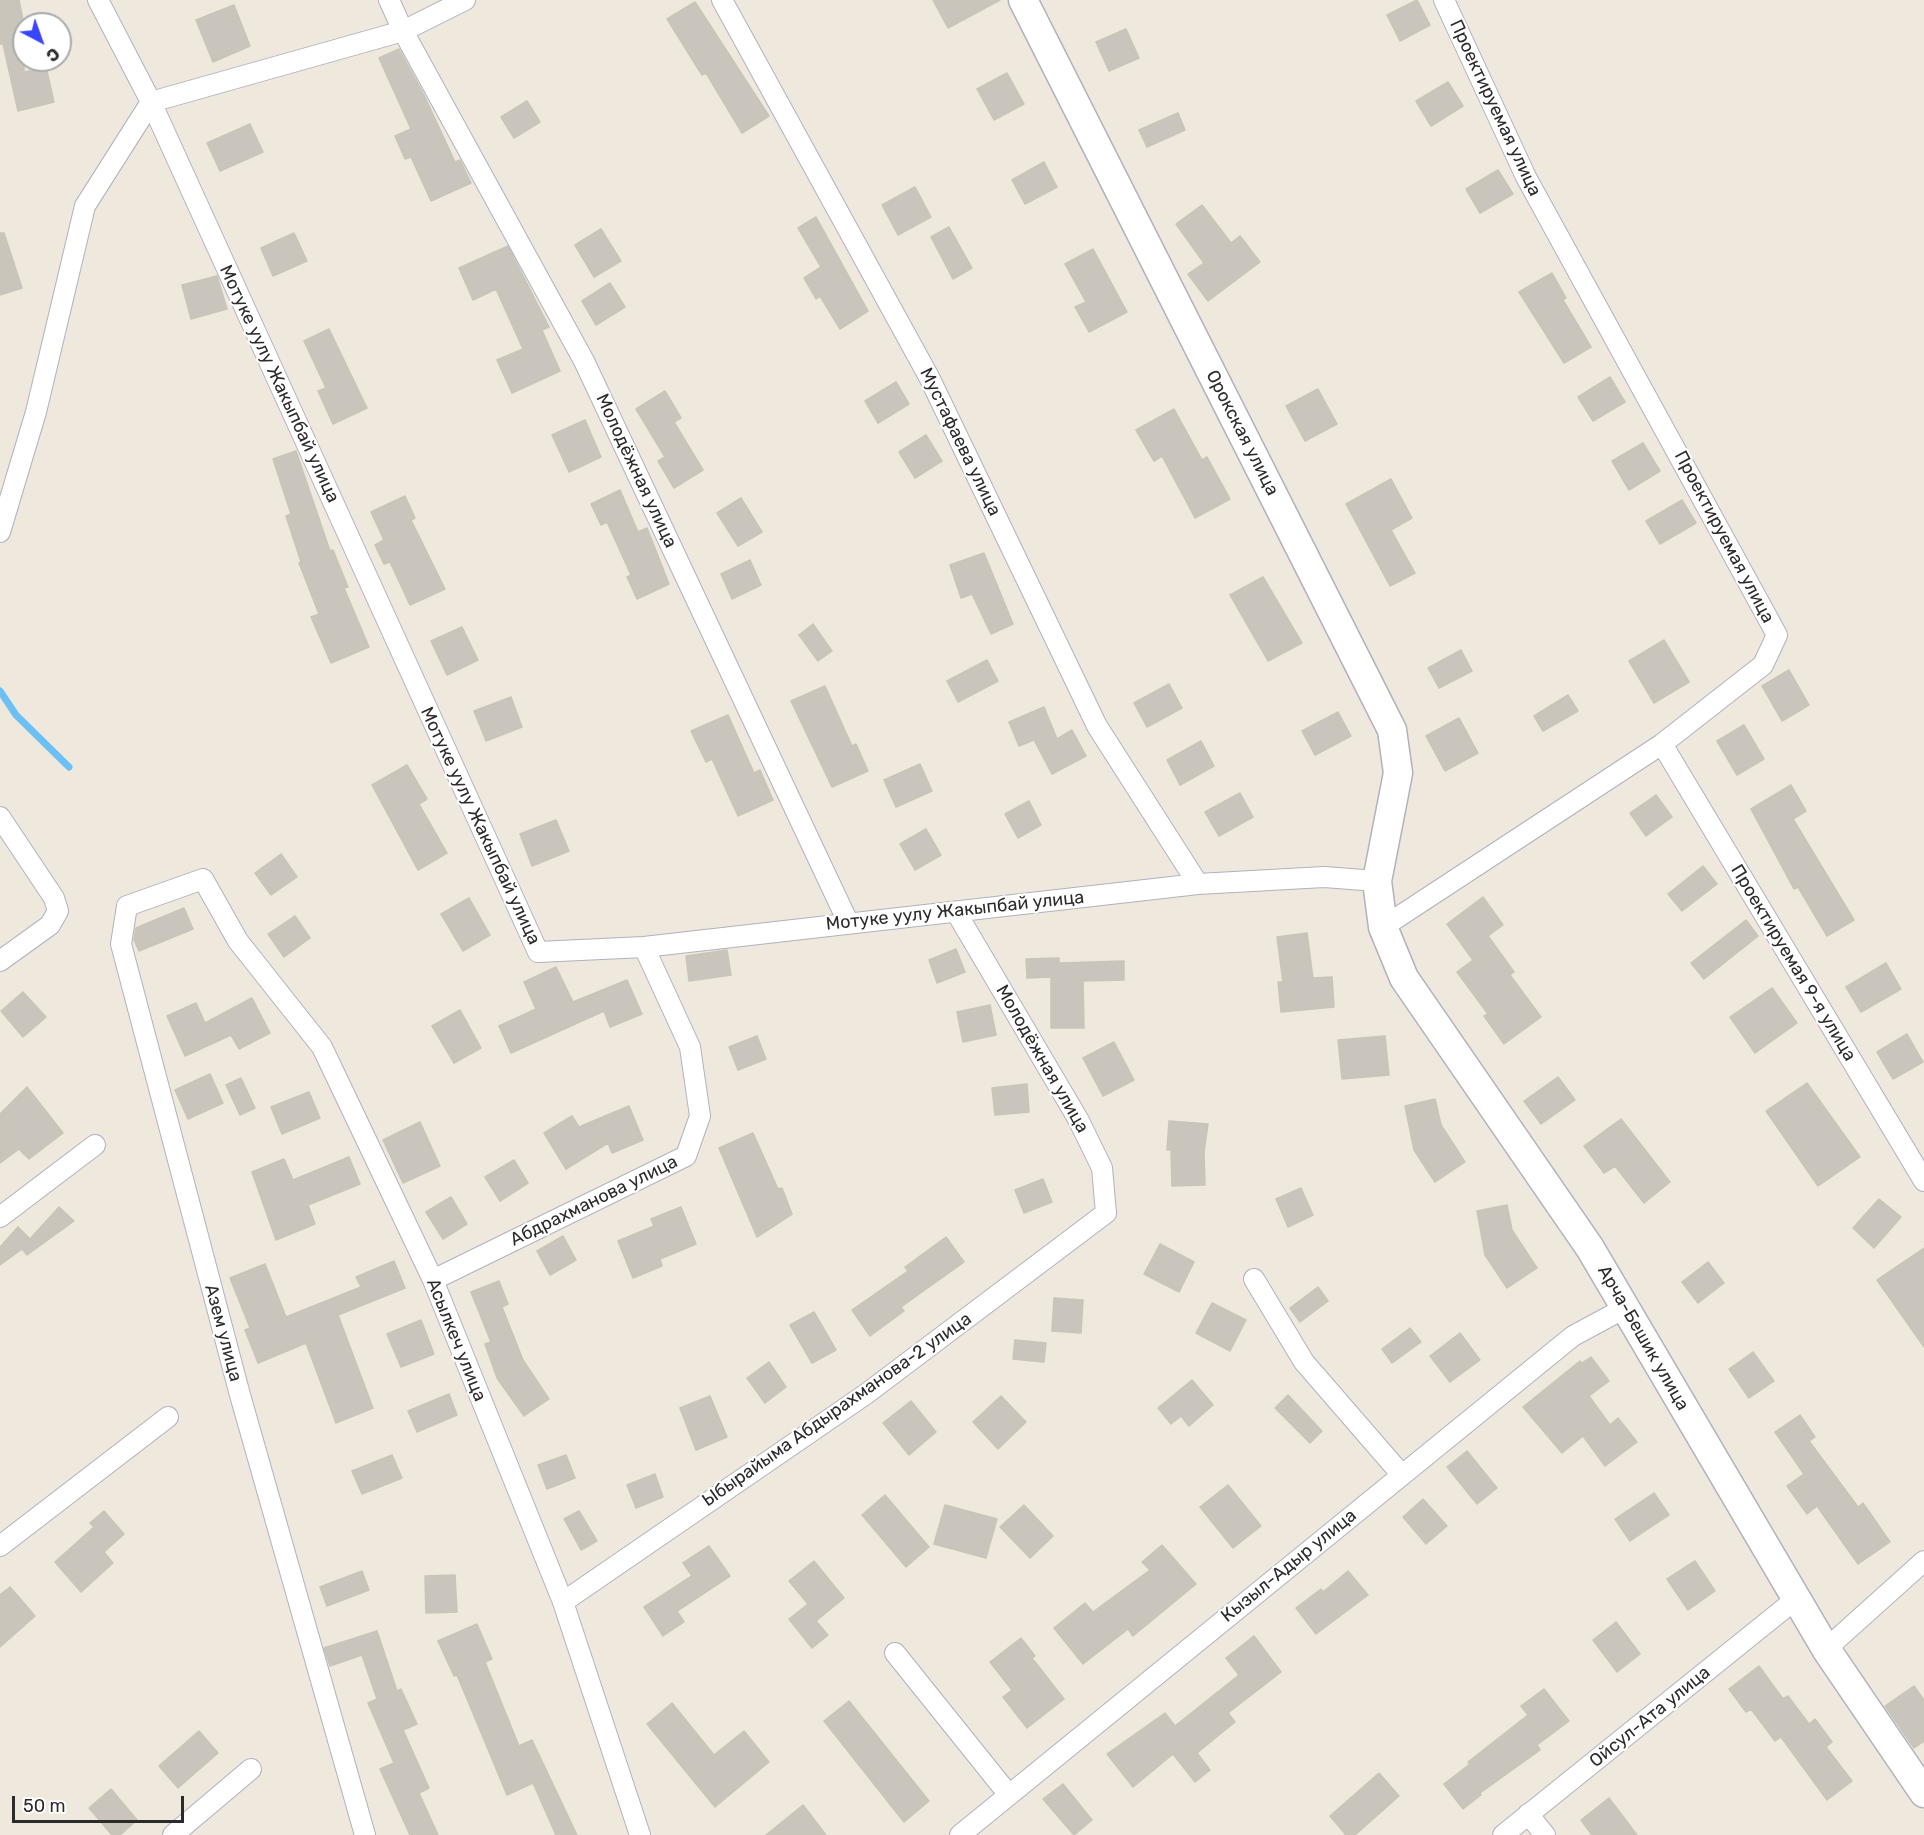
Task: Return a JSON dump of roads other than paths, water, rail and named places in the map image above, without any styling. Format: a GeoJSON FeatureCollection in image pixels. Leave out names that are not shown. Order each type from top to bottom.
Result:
{"type":"FeatureCollection","features":[{"type":"Feature","properties":{"kind":"street","name":"Мотуке уулу Жакыпбай улица"},"geometry":{"type":"LineString","coordinates":[[98,0],[151,102],[538,952],[644,947],[1198,884],[1324,877],[1377,881]]}},
{"type":"Feature","properties":{"kind":"street","name":"Молодёжная улица"},"geometry":{"type":"LineString","coordinates":[[389,0],[403,31],[584,361],[848,922]]}},
{"type":"Feature","properties":{"kind":"street"},"geometry":{"type":"LineString","coordinates":[[0,532],[36,412],[85,206],[151,102],[403,31],[465,0]]}},
{"type":"Feature","properties":{"kind":"street","name":"Мустафаева улица"},"geometry":{"type":"LineString","coordinates":[[722,0],[929,377],[1097,726],[1198,884]]}},
{"type":"Feature","properties":{"kind":"street","name":"Орокская улица"},"geometry":{"type":"LineString","coordinates":[[1023,0],[1392,730],[1398,773],[1377,881]]}},
{"type":"Feature","properties":{"kind":"street","name":"Проектируемая улица"},"geometry":{"type":"LineString","coordinates":[[1383,927],[1662,744],[1763,665],[1777,634],[1526,177],[1444,0]]}},
{"type":"Feature","properties":{"kind":"street","name":"Проектируемая 9-я улица"},"geometry":{"type":"LineString","coordinates":[[1662,744],[1924,1181]]}},
{"type":"Feature","properties":{"kind":"street"},"geometry":{"type":"LineString","coordinates":[[0,817],[54,897],[58,911],[50,925],[0,961]]}},
{"type":"Feature","properties":{"kind":"street","name":"Асылкеч улица"},"geometry":{"type":"LineString","coordinates":[[203,879],[238,941],[322,1047],[433,1281],[563,1602],[640,1835]]}},
{"type":"Feature","properties":{"kind":"street","name":"Азем улица"},"geometry":{"type":"LineString","coordinates":[[203,879],[128,906],[122,944],[240,1395],[365,1835]]}},
{"type":"Feature","properties":{"kind":"street","name":"Арча-Бешик улица"},"geometry":{"type":"LineString","coordinates":[[1377,881],[1383,927],[1404,978],[1590,1248],[1826,1649],[1924,1793]]}},
{"type":"Feature","properties":{"kind":"street","name":"Молодёжная улица"},"geometry":{"type":"LineString","coordinates":[[956,912],[1078,1119],[1102,1168],[1106,1213]]}},
{"type":"Feature","properties":{"kind":"street","name":"Абдрахманова улица"},"geometry":{"type":"LineString","coordinates":[[433,1281],[686,1156],[700,1116],[690,1047],[644,947]]}},
{"type":"Feature","properties":{"kind":"street"},"geometry":{"type":"LineString","coordinates":[[0,1217],[95,1145]]}},
{"type":"Feature","properties":{"kind":"street","name":"Ыбырайыма Абдырахманова-2 улица"},"geometry":{"type":"LineString","coordinates":[[563,1602],[866,1394],[1106,1213]]}},
{"type":"Feature","properties":{"kind":"street"},"geometry":{"type":"LineString","coordinates":[[1254,1279],[1304,1362],[1401,1474]]}},
{"type":"Feature","properties":{"kind":"street","name":"Кызыл-Адыр улица"},"geometry":{"type":"LineString","coordinates":[[960,1835],[1573,1336],[1625,1308]]}},
{"type":"Feature","properties":{"kind":"street"},"geometry":{"type":"LineString","coordinates":[[0,1545],[168,1418]]}},
{"type":"Feature","properties":{"kind":"street"},"geometry":{"type":"LineString","coordinates":[[1826,1649],[1924,1561]]}},
{"type":"Feature","properties":{"kind":"street","name":"Ойсул-Ата улица"},"geometry":{"type":"LineString","coordinates":[[1503,1835],[1796,1599]]}},
{"type":"Feature","properties":{"kind":"street"},"geometry":{"type":"LineString","coordinates":[[895,1653],[1009,1795]]}},
{"type":"Feature","properties":{"kind":"street"},"geometry":{"type":"LineString","coordinates":[[173,1835],[251,1769]]}},
{"type":"Feature","properties":{"kind":"street"},"geometry":{"type":"LineString","coordinates":[[1528,1814],[1545,1835]]}},
{"type":"Feature","properties":{"kind":"waterway"},"geometry":{"type":"LineString","coordinates":[[0,691],[16,715],[69,767]]}}]}
